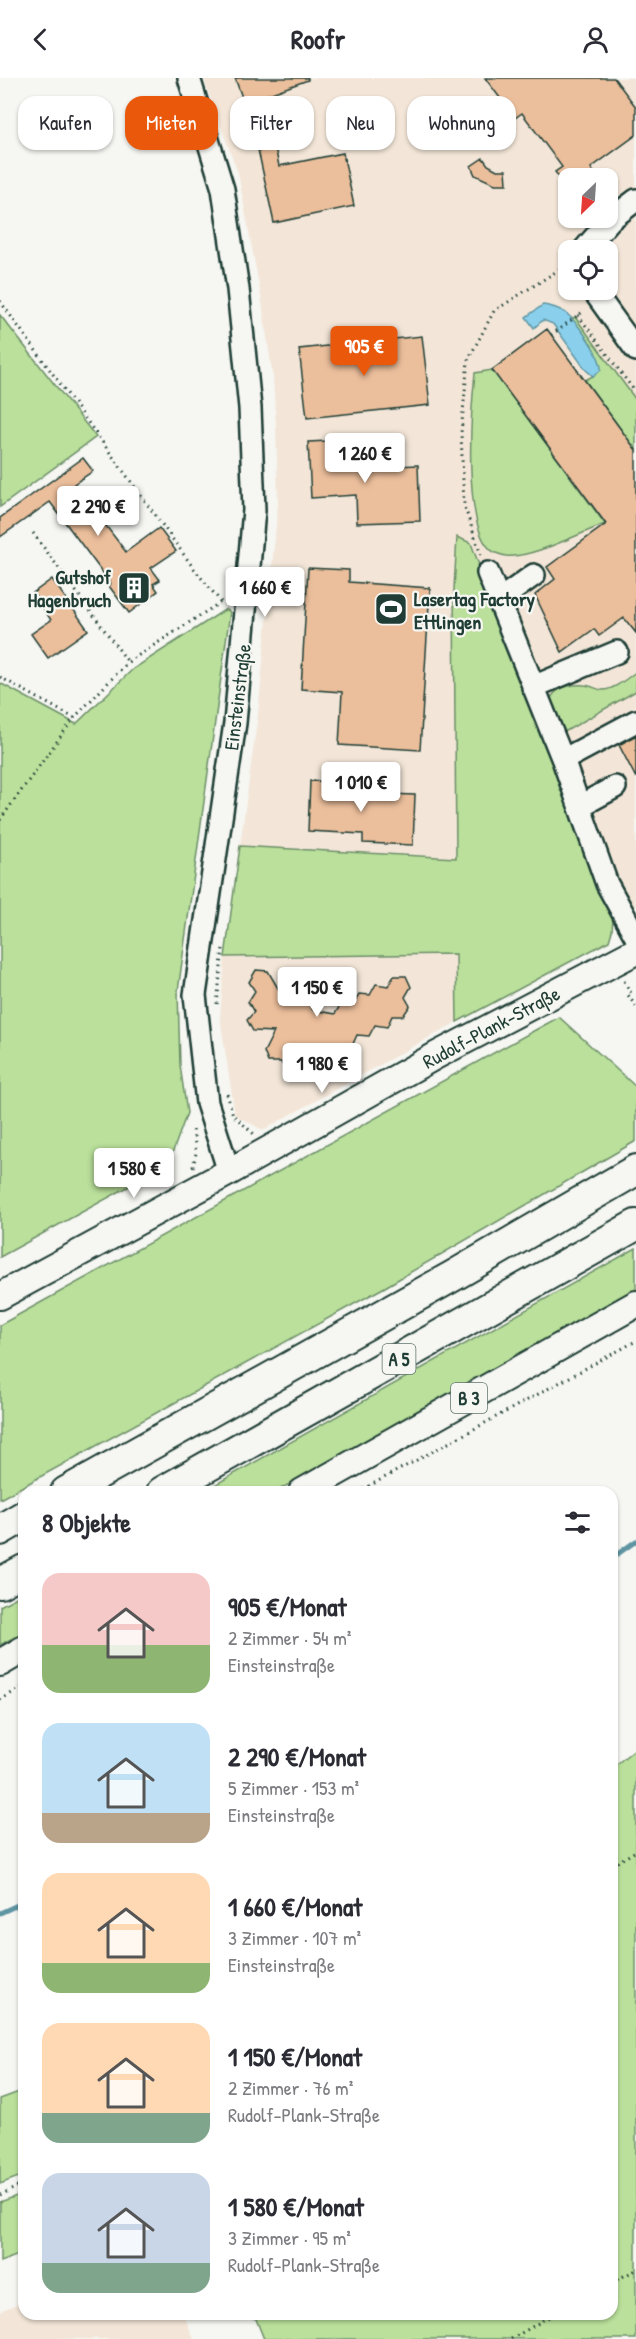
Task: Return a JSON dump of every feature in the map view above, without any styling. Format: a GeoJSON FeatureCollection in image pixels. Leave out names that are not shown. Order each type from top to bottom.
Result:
{"type":"FeatureCollection","features":[{"type":"Feature","properties":{"kind":"highway","name":"A 5"},"geometry":{"type":"LineString","coordinates":[[77,1486],[443,1282],[636,1170]]}},
{"type":"Feature","properties":{"kind":"highway","name":"A 5"},"geometry":{"type":"LineString","coordinates":[[173,1486],[636,1225]]}},
{"type":"Feature","properties":{"kind":"highway"},"geometry":{"type":"LineString","coordinates":[[0,1530],[18,1520]]}},
{"type":"Feature","properties":{"kind":"highway"},"geometry":{"type":"LineString","coordinates":[[0,1583],[18,1573]]}},
{"type":"Feature","properties":{"kind":"main road","name":"Rudolf-Plank-Straße"},"geometry":{"type":"LineString","coordinates":[[0,1296],[229,1172],[437,1055],[636,951]]}},
{"type":"Feature","properties":{"kind":"main road","name":"B 3"},"geometry":{"type":"LineString","coordinates":[[313,1486],[636,1304]]}},
{"type":"Feature","properties":{"kind":"main road"},"geometry":{"type":"LineString","coordinates":[[0,1663],[18,1652]]}},
{"type":"Feature","properties":{"kind":"street","name":"Einsteinstraße"},"geometry":{"type":"LineString","coordinates":[[189,78],[223,189],[238,290],[250,408],[254,510],[235,723],[195,995],[207,1103],[229,1172]]}},
{"type":"Feature","properties":{"kind":"street"},"geometry":{"type":"LineString","coordinates":[[593,240],[610,220],[636,200]]}},
{"type":"Feature","properties":{"kind":"street"},"geometry":{"type":"LineString","coordinates":[[600,300],[636,350]]}},
{"type":"Feature","properties":{"kind":"street"},"geometry":{"type":"LineString","coordinates":[[488,573],[563,760],[607,884],[636,937]]}},
{"type":"Feature","properties":{"kind":"street"},"geometry":{"type":"LineString","coordinates":[[498,601],[534,575]]}},
{"type":"Feature","properties":{"kind":"street"},"geometry":{"type":"LineString","coordinates":[[533,687],[617,652]]}},
{"type":"Feature","properties":{"kind":"street"},"geometry":{"type":"LineString","coordinates":[[563,760],[636,721]]}},
{"type":"Feature","properties":{"kind":"street"},"geometry":{"type":"LineString","coordinates":[[580,806],[615,787]]}},
{"type":"Feature","properties":{"kind":"path"},"geometry":{"type":"LineString","coordinates":[[488,573],[464,505],[461,433],[468,360],[494,311],[558,270]]}},
{"type":"Feature","properties":{"kind":"path"},"geometry":{"type":"LineString","coordinates":[[0,301],[195,570],[221,602]]}},
{"type":"Feature","properties":{"kind":"path"},"geometry":{"type":"LineString","coordinates":[[551,335],[577,316],[636,393]]}},
{"type":"Feature","properties":{"kind":"path"},"geometry":{"type":"LineString","coordinates":[[33,533],[128,662]]}},
{"type":"Feature","properties":{"kind":"path"},"geometry":{"type":"LineString","coordinates":[[0,820],[74,718],[128,662],[221,602],[235,599],[247,602]]}},
{"type":"Feature","properties":{"kind":"path"},"geometry":{"type":"LineString","coordinates":[[0,677],[74,718]]}},
{"type":"Feature","properties":{"kind":"path"},"geometry":{"type":"LineString","coordinates":[[622,979],[636,1007]]}},
{"type":"Feature","properties":{"kind":"path"},"geometry":{"type":"LineString","coordinates":[[369,1486],[636,1341]]}},
{"type":"Feature","properties":{"kind":"path"},"geometry":{"type":"LineString","coordinates":[[0,1700],[18,1690]]}},
{"type":"Feature","properties":{"kind":"path"},"geometry":{"type":"LineString","coordinates":[[618,1862],[636,1851]]}},
{"type":"Feature","properties":{"kind":"path"},"geometry":{"type":"LineString","coordinates":[[0,2195],[18,2187]]}},
{"type":"Feature","properties":{"kind":"path"},"geometry":{"type":"LineString","coordinates":[[618,2279],[636,2270]]}},
{"type":"Feature","properties":{"kind":"path"},"geometry":{"type":"LineString","coordinates":[[511,2339],[544,2320]]}},
{"type":"Feature","properties":{"kind":"shaded area"},"geometry":{"type":"Polygon","coordinates":[[[203,78],[636,78],[636,907],[632,906],[623,894],[618,881],[600,887],[534,716],[457,537],[454,589],[456,858],[240,846],[258,714],[278,504],[273,378],[261,296],[238,173],[218,119],[218,96],[210,96],[203,78]]]}},
{"type":"Feature","properties":{"kind":"shaded area"},"geometry":{"type":"Polygon","coordinates":[[[457,954],[457,1022],[263,1130],[235,1115],[220,1017],[225,957],[457,954]]]}},
{"type":"Feature","properties":{"kind":"shaded area"},"geometry":{"type":"Polygon","coordinates":[[[18,2304],[18,2320],[186,2320],[194,2339],[0,2339],[0,2311],[18,2304]]]}},
{"type":"Feature","properties":{"kind":"green space"},"geometry":{"type":"Polygon","coordinates":[[[0,315],[96,437],[0,507],[0,315]]]}},
{"type":"Feature","properties":{"kind":"green space"},"geometry":{"type":"Polygon","coordinates":[[[575,317],[636,400],[636,450],[585,380],[593,376],[592,345],[572,319],[575,317]]]}},
{"type":"Feature","properties":{"kind":"green space"},"geometry":{"type":"Polygon","coordinates":[[[492,370],[605,524],[528,554],[506,556],[489,548],[481,534],[475,514],[471,438],[475,373],[492,370]]]}},
{"type":"Feature","properties":{"kind":"green space"},"geometry":{"type":"Polygon","coordinates":[[[457,537],[471,543],[534,716],[613,917],[609,941],[457,1022],[456,954],[225,957],[240,846],[456,858],[454,589],[457,537]]]}},
{"type":"Feature","properties":{"kind":"green space"},"geometry":{"type":"Polygon","coordinates":[[[226,609],[230,612],[178,991],[180,1065],[187,1113],[168,1165],[0,1257],[0,683],[76,724],[133,669],[226,609]]]}},
{"type":"Feature","properties":{"kind":"green space"},"geometry":{"type":"Polygon","coordinates":[[[636,672],[636,691],[561,734],[551,712],[551,698],[554,694],[565,687],[578,685],[587,685],[601,690],[612,688],[636,672]]]}},
{"type":"Feature","properties":{"kind":"green space"},"geometry":{"type":"Polygon","coordinates":[[[559,1017],[636,1087],[636,1141],[385,1287],[24,1486],[18,1486],[18,1489],[0,1499],[0,1325],[559,1017]]]}},
{"type":"Feature","properties":{"kind":"green space"},"geometry":{"type":"Polygon","coordinates":[[[636,1248],[636,1292],[286,1486],[213,1486],[636,1248]]]}},
{"type":"Feature","properties":{"kind":"green space"},"geometry":{"type":"Polygon","coordinates":[[[18,1596],[18,1635],[0,1645],[0,1606],[18,1596]]]}},
{"type":"Feature","properties":{"kind":"green space"},"geometry":{"type":"Polygon","coordinates":[[[636,1748],[636,2339],[264,2339],[256,2320],[618,2320],[618,1763],[636,1748]]]}},
{"type":"Feature","properties":{"kind":"green space"},"geometry":{"type":"Polygon","coordinates":[[[18,2092],[18,2177],[0,2184],[0,2099],[18,2092]]]}},
{"type":"Feature","properties":{"kind":"green space"},"geometry":{"type":"Polygon","coordinates":[[[18,2195],[18,2255],[0,2262],[0,2202],[18,2195]]]}},
{"type":"Feature","properties":{"kind":"water"},"geometry":{"type":"Polygon","coordinates":[[[543,305],[558,309],[571,317],[598,356],[601,370],[593,376],[586,370],[553,324],[543,320],[534,328],[526,317],[543,305]]]}},
{"type":"Feature","properties":{"kind":"building"},"geometry":{"type":"Polygon","coordinates":[[[235,78],[308,78],[308,80],[263,96],[241,96],[235,78]]]}},
{"type":"Feature","properties":{"kind":"building"},"geometry":{"type":"Polygon","coordinates":[[[485,78],[614,78],[636,107],[636,135],[591,168],[561,168],[522,113],[516,117],[516,96],[498,96],[485,78]]]}},
{"type":"Feature","properties":{"kind":"building"},"geometry":{"type":"Polygon","coordinates":[[[258,150],[276,150],[279,166],[343,153],[354,206],[274,223],[258,150]]]}},
{"type":"Feature","properties":{"kind":"building"},"geometry":{"type":"Polygon","coordinates":[[[483,158],[488,165],[497,170],[506,170],[507,184],[495,184],[475,175],[471,166],[483,158]]]}},
{"type":"Feature","properties":{"kind":"building"},"geometry":{"type":"Polygon","coordinates":[[[547,329],[636,450],[636,633],[624,618],[599,636],[594,629],[562,652],[535,595],[555,579],[547,567],[606,524],[492,370],[547,329]]]}},
{"type":"Feature","properties":{"kind":"building"},"geometry":{"type":"Polygon","coordinates":[[[422,336],[430,405],[307,418],[299,349],[422,336]]]}},
{"type":"Feature","properties":{"kind":"building"},"geometry":{"type":"Polygon","coordinates":[[[349,440],[351,468],[418,465],[420,521],[357,523],[356,495],[311,498],[308,442],[349,440]]]}},
{"type":"Feature","properties":{"kind":"building"},"geometry":{"type":"Polygon","coordinates":[[[83,458],[93,471],[74,484],[126,552],[159,528],[176,551],[151,568],[160,580],[153,584],[158,591],[129,613],[109,586],[111,584],[50,502],[0,537],[0,518],[83,458]]]}},
{"type":"Feature","properties":{"kind":"building"},"geometry":{"type":"Polygon","coordinates":[[[308,568],[349,570],[349,582],[430,588],[420,750],[339,745],[342,692],[301,689],[308,568]]]}},
{"type":"Feature","properties":{"kind":"building"},"geometry":{"type":"Polygon","coordinates":[[[52,579],[88,630],[48,658],[31,634],[51,620],[33,593],[52,579]]]}},
{"type":"Feature","properties":{"kind":"building"},"geometry":{"type":"Polygon","coordinates":[[[636,735],[636,778],[619,745],[636,735]]]}},
{"type":"Feature","properties":{"kind":"building"},"geometry":{"type":"Polygon","coordinates":[[[310,781],[361,783],[360,793],[415,795],[413,845],[363,843],[363,834],[308,831],[310,781]]]}},
{"type":"Feature","properties":{"kind":"building"},"geometry":{"type":"Polygon","coordinates":[[[256,970],[268,971],[279,990],[290,972],[302,972],[308,983],[302,993],[313,1010],[335,1014],[342,1002],[353,1005],[359,994],[370,995],[376,984],[388,986],[394,976],[406,976],[411,987],[405,997],[410,1006],[403,1016],[392,1016],[387,1027],[375,1025],[369,1036],[357,1035],[352,1046],[340,1044],[333,1055],[323,1054],[317,1065],[305,1063],[299,1073],[286,1072],[281,1062],[268,1062],[264,1052],[274,1032],[253,1031],[247,1020],[254,1012],[248,1002],[255,991],[249,982],[256,970]]]}},
{"type":"Feature","properties":{"kind":"waterway"},"geometry":{"type":"LineString","coordinates":[[618,1554],[636,1541]]}},
{"type":"Feature","properties":{"kind":"waterway"},"geometry":{"type":"LineString","coordinates":[[0,1913],[18,1905]]}},
{"type":"Feature","properties":{"kind":"place","name":"Gutshof Hagenbruch"},"geometry":{"type":"Point","coordinates":[134,588]}},
{"type":"Feature","properties":{"kind":"place","name":"Lasertag Factory Ettlingen"},"geometry":{"type":"Point","coordinates":[391,609]}}]}
